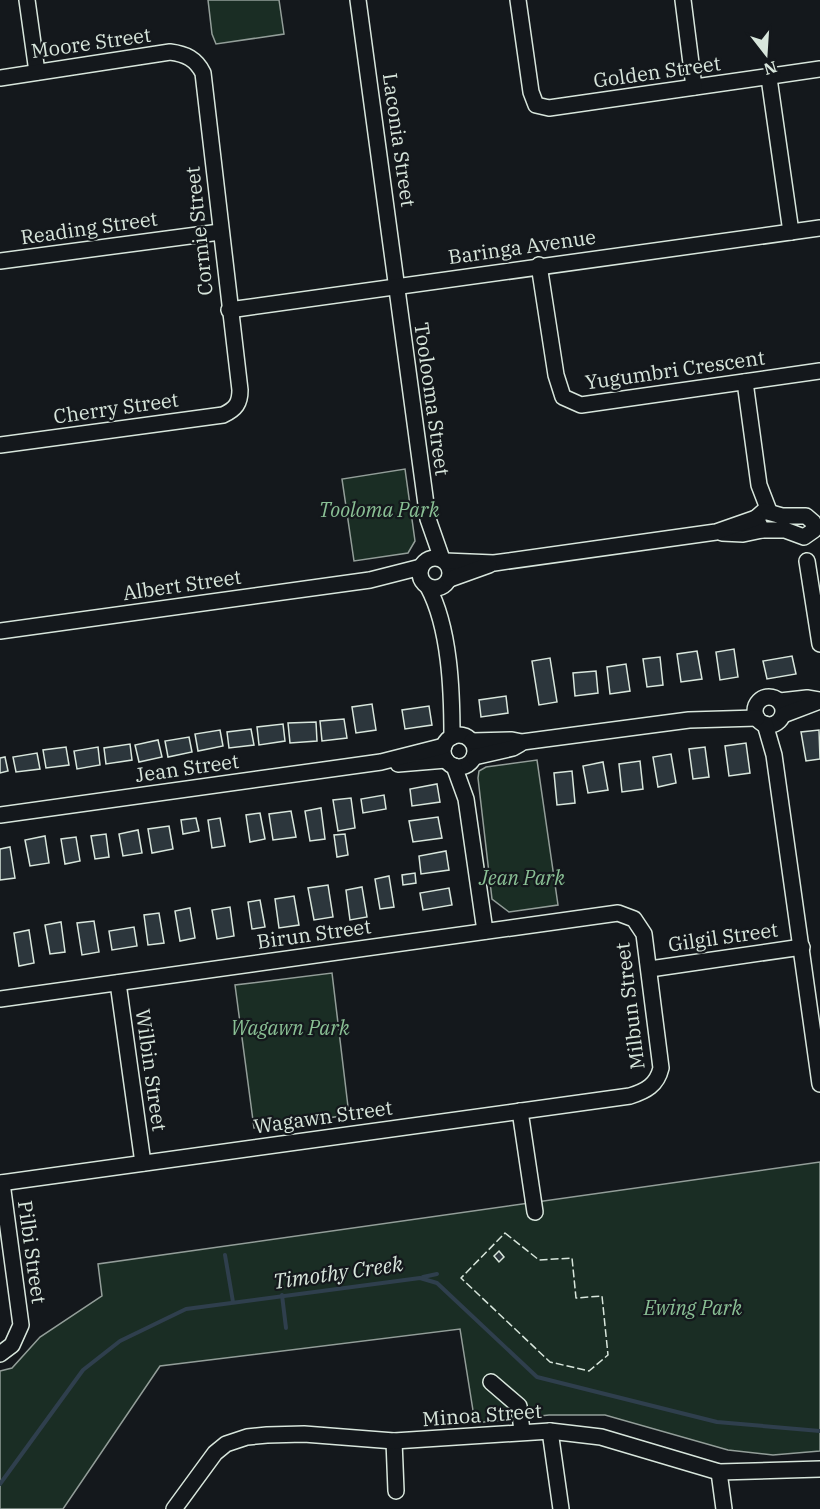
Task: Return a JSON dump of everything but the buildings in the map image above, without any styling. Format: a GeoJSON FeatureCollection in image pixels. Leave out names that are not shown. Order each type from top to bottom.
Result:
{"type":"FeatureCollection","features":[{"type":"Feature","properties":{"kind":"street"},"geometry":{"type":"LineString","coordinates":[[27,0],[37,72]]}},
{"type":"Feature","properties":{"kind":"street","name":"Laconia Street"},"geometry":{"type":"LineString","coordinates":[[358,0],[397,285]]}},
{"type":"Feature","properties":{"kind":"street","name":"Golden Street"},"geometry":{"type":"LineString","coordinates":[[518,0],[531,92],[536,105],[549,108],[820,69]]}},
{"type":"Feature","properties":{"kind":"street"},"geometry":{"type":"LineString","coordinates":[[683,0],[694,87]]}},
{"type":"Feature","properties":{"kind":"street","name":"Moore Street"},"geometry":{"type":"LineString","coordinates":[[0,78],[170,52],[188,55]]}},
{"type":"Feature","properties":{"kind":"street","name":"Cormie Street"},"geometry":{"type":"LineString","coordinates":[[188,55],[199,64],[203,73],[240,390],[240,400],[236,408]]}},
{"type":"Feature","properties":{"kind":"street"},"geometry":{"type":"LineString","coordinates":[[769,78],[791,232]]}},
{"type":"Feature","properties":{"kind":"street","name":"Baringa Avenue"},"geometry":{"type":"LineString","coordinates":[[229,310],[539,265],[820,228]]}},
{"type":"Feature","properties":{"kind":"street","name":"Reading Street"},"geometry":{"type":"LineString","coordinates":[[0,261],[220,232]]}},
{"type":"Feature","properties":{"kind":"street","name":"Yugumbri Crescent"},"geometry":{"type":"LineString","coordinates":[[539,265],[556,375],[562,397],[581,405],[820,371]]}},
{"type":"Feature","properties":{"kind":"street","name":"Toolooma Street"},"geometry":{"type":"LineString","coordinates":[[397,285],[434,562]]}},
{"type":"Feature","properties":{"kind":"street"},"geometry":{"type":"LineString","coordinates":[[745,381],[762,518]]}},
{"type":"Feature","properties":{"kind":"street","name":"Cherry Street"},"geometry":{"type":"LineString","coordinates":[[0,445],[223,415],[236,408]]}},
{"type":"Feature","properties":{"kind":"street","name":"Albert Street"},"geometry":{"type":"LineString","coordinates":[[0,632],[370,580],[434,562],[494,563],[716,532],[762,518],[813,514],[813,522],[811,532],[785,530],[762,518]]}},
{"type":"Feature","properties":{"kind":"street"},"geometry":{"type":"LineString","coordinates":[[811,532],[807,562],[820,644]]}},
{"type":"Feature","properties":{"kind":"street"},"geometry":{"type":"LineString","coordinates":[[440,612],[450,569],[434,562],[420,577],[440,612],[485,931]]}},
{"type":"Feature","properties":{"kind":"street","name":"Albert Street"},"geometry":{"type":"LineString","coordinates":[[370,580],[414,580],[436,589],[447,582],[494,563]]}},
{"type":"Feature","properties":{"kind":"street","name":"Jean Street"},"geometry":{"type":"LineString","coordinates":[[0,815],[459,751],[513,748],[522,742],[689,720],[770,715],[807,698],[820,701]]}},
{"type":"Feature","properties":{"kind":"street"},"geometry":{"type":"LineString","coordinates":[[770,715],[819,1074]]}},
{"type":"Feature","properties":{"kind":"street","name":"Birun Street"},"geometry":{"type":"LineString","coordinates":[[0,999],[607,914],[618,914],[634,920]]}},
{"type":"Feature","properties":{"kind":"street","name":"Milbun Street"},"geometry":{"type":"LineString","coordinates":[[634,920],[644,934],[661,1068],[656,1082],[650,1087]]}},
{"type":"Feature","properties":{"kind":"street","name":"Gilgil Street"},"geometry":{"type":"LineString","coordinates":[[650,969],[802,947]]}},
{"type":"Feature","properties":{"kind":"street","name":"Wilbin Street"},"geometry":{"type":"LineString","coordinates":[[118,983],[143,1163]]}},
{"type":"Feature","properties":{"kind":"street","name":"Wagawn Street"},"geometry":{"type":"LineString","coordinates":[[1,1183],[630,1096],[650,1087]]}},
{"type":"Feature","properties":{"kind":"street"},"geometry":{"type":"LineString","coordinates":[[520,1110],[535,1212]]}},
{"type":"Feature","properties":{"kind":"street","name":"Pilbi Street"},"geometry":{"type":"LineString","coordinates":[[0,1354],[12,1345],[21,1324],[1,1183]]}},
{"type":"Feature","properties":{"kind":"street"},"geometry":{"type":"LineString","coordinates":[[491,1382],[519,1406],[522,1431]]}},
{"type":"Feature","properties":{"kind":"street","name":"Minoa Street"},"geometry":{"type":"LineString","coordinates":[[180,1507],[215,1453],[226,1444],[247,1437],[304,1434],[394,1441],[462,1439],[522,1431],[550,1431],[600,1437],[719,1472],[820,1468]]}},
{"type":"Feature","properties":{"kind":"street"},"geometry":{"type":"LineString","coordinates":[[550,1431],[561,1509]]}},
{"type":"Feature","properties":{"kind":"street"},"geometry":{"type":"LineString","coordinates":[[394,1441],[396,1491]]}},
{"type":"Feature","properties":{"kind":"street"},"geometry":{"type":"LineString","coordinates":[[719,1472],[724,1509]]}},
{"type":"Feature","properties":{"kind":"green space"},"geometry":{"type":"Polygon","coordinates":[[[208,0],[279,0],[284,34],[216,44],[212,34],[208,0]]]}},
{"type":"Feature","properties":{"kind":"green space","name":"Tooloma Park"},"geometry":{"type":"Polygon","coordinates":[[[405,469],[415,541],[408,553],[354,561],[342,479],[405,469]]]}},
{"type":"Feature","properties":{"kind":"green space","name":"Jean Park"},"geometry":{"type":"Polygon","coordinates":[[[537,760],[558,905],[509,912],[492,899],[479,771],[486,767],[537,760]]]}},
{"type":"Feature","properties":{"kind":"green space","name":"Wagawn Park"},"geometry":{"type":"Polygon","coordinates":[[[332,973],[349,1115],[254,1128],[235,985],[332,973]]]}},
{"type":"Feature","properties":{"kind":"green space","name":"Ewing Park"},"geometry":{"type":"Polygon","coordinates":[[[820,1162],[820,1451],[773,1455],[728,1450],[605,1415],[549,1415],[475,1423],[460,1329],[160,1366],[63,1509],[0,1509],[0,1371],[12,1368],[40,1337],[102,1296],[98,1264],[820,1162]]]}},
{"type":"Feature","properties":{"kind":"waterway"},"geometry":{"type":"LineString","coordinates":[[225,1255],[233,1302]]}},
{"type":"Feature","properties":{"kind":"waterway"},"geometry":{"type":"LineString","coordinates":[[423,1277],[437,1274]]}},
{"type":"Feature","properties":{"kind":"waterway","name":"Timothy Creek"},"geometry":{"type":"LineString","coordinates":[[0,1484],[83,1370],[120,1341],[186,1309],[420,1278],[437,1283],[537,1377],[717,1422],[820,1431]]}},
{"type":"Feature","properties":{"kind":"waterway"},"geometry":{"type":"LineString","coordinates":[[282,1295],[286,1328]]}},
{"type":"Feature","properties":{"kind":"fence"},"geometry":{"type":"LineString","coordinates":[[505,1233],[539,1260],[572,1258],[576,1298],[602,1296],[608,1355],[589,1371],[550,1362],[461,1278],[505,1233]]}}]}
